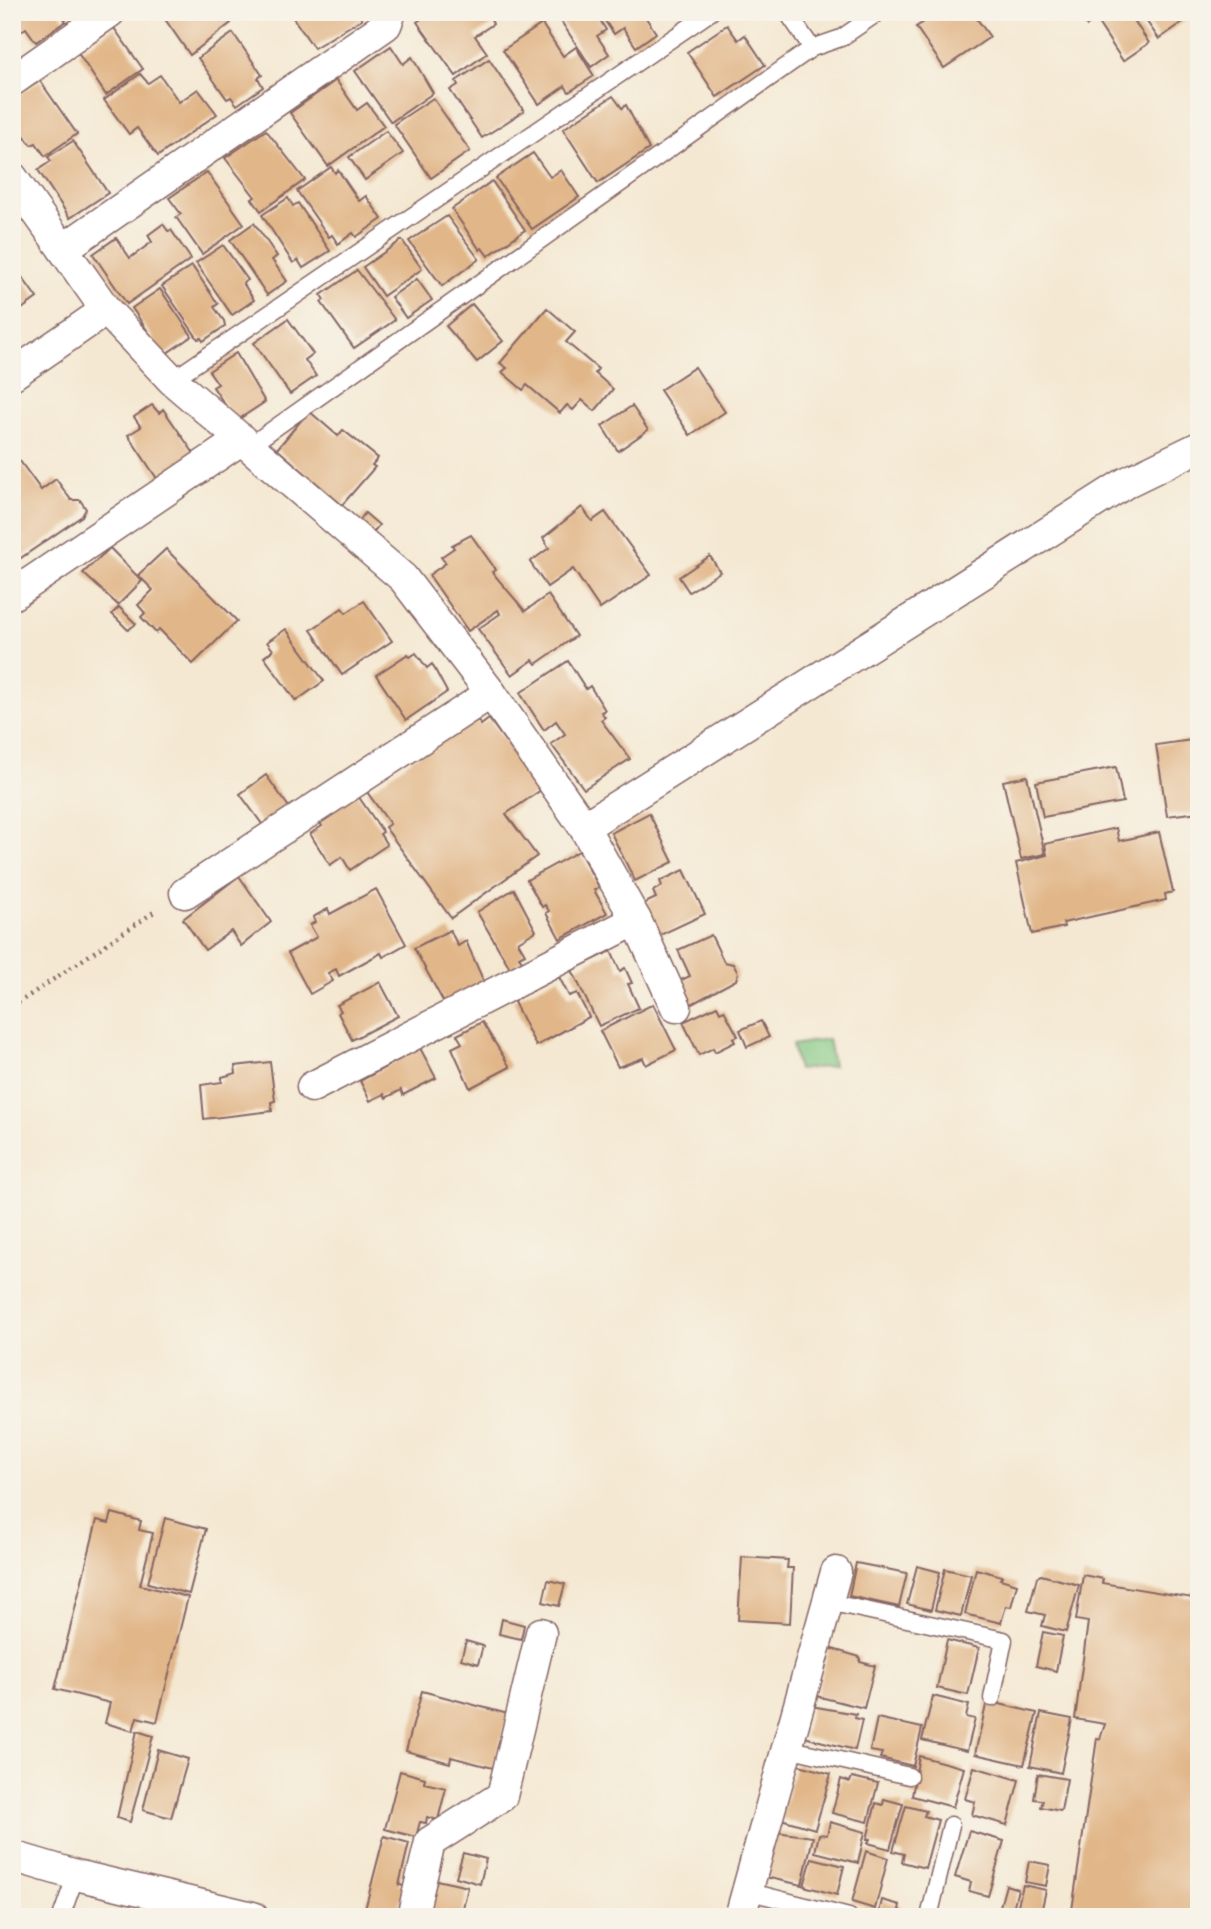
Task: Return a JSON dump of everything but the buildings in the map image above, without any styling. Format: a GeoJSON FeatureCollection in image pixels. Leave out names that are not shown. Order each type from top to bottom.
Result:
{"type":"FeatureCollection","features":[{"type":"Feature","properties":{"kind":"street"},"geometry":{"type":"LineString","coordinates":[[12,81],[110,12]]}},
{"type":"Feature","properties":{"kind":"street"},"geometry":{"type":"LineString","coordinates":[[63,249],[386,25],[391,12]]}},
{"type":"Feature","properties":{"kind":"street"},"geometry":{"type":"LineString","coordinates":[[12,177],[106,310],[172,380],[403,578],[491,693],[584,827],[636,920],[676,1007]]}},
{"type":"Feature","properties":{"kind":"street"},"geometry":{"type":"LineString","coordinates":[[12,375],[106,310]]}},
{"type":"Feature","properties":{"kind":"street"},"geometry":{"type":"LineString","coordinates":[[12,595],[245,443]]}},
{"type":"Feature","properties":{"kind":"street"},"geometry":{"type":"LineString","coordinates":[[584,827],[1127,482],[1199,447]]}},
{"type":"Feature","properties":{"kind":"street"},"geometry":{"type":"LineString","coordinates":[[185,893],[491,693]]}},
{"type":"Feature","properties":{"kind":"street"},"geometry":{"type":"LineString","coordinates":[[312,1087],[636,920]]}},
{"type":"Feature","properties":{"kind":"street"},"geometry":{"type":"LineString","coordinates":[[744,1904],[836,1572]]}},
{"type":"Feature","properties":{"kind":"street"},"geometry":{"type":"LineString","coordinates":[[412,1917],[430,1842],[502,1797],[541,1633]]}},
{"type":"Feature","properties":{"kind":"street"},"geometry":{"type":"LineString","coordinates":[[12,1856],[199,1910],[253,1917]]}},
{"type":"Feature","properties":{"kind":"lane"},"geometry":{"type":"LineString","coordinates":[[172,380],[711,12]]}},
{"type":"Feature","properties":{"kind":"lane"},"geometry":{"type":"LineString","coordinates":[[787,12],[812,48]]}},
{"type":"Feature","properties":{"kind":"lane"},"geometry":{"type":"LineString","coordinates":[[245,443],[274,426],[812,48],[841,38],[879,12]]}},
{"type":"Feature","properties":{"kind":"lane"},"geometry":{"type":"LineString","coordinates":[[828,1602],[1004,1640],[992,1698]]}},
{"type":"Feature","properties":{"kind":"lane"},"geometry":{"type":"LineString","coordinates":[[787,1748],[909,1776]]}},
{"type":"Feature","properties":{"kind":"lane"},"geometry":{"type":"LineString","coordinates":[[929,1917],[951,1825]]}},
{"type":"Feature","properties":{"kind":"lane"},"geometry":{"type":"LineString","coordinates":[[61,1917],[76,1875]]}},
{"type":"Feature","properties":{"kind":"lane"},"geometry":{"type":"LineString","coordinates":[[744,1904],[849,1917]]}},
{"type":"Feature","properties":{"kind":"path"},"geometry":{"type":"LineString","coordinates":[[12,1007],[185,893]]}},
{"type":"Feature","properties":{"kind":"green space"},"geometry":{"type":"Polygon","coordinates":[[[828,1039],[833,1066],[798,1070],[792,1045],[828,1039]]]}}]}
